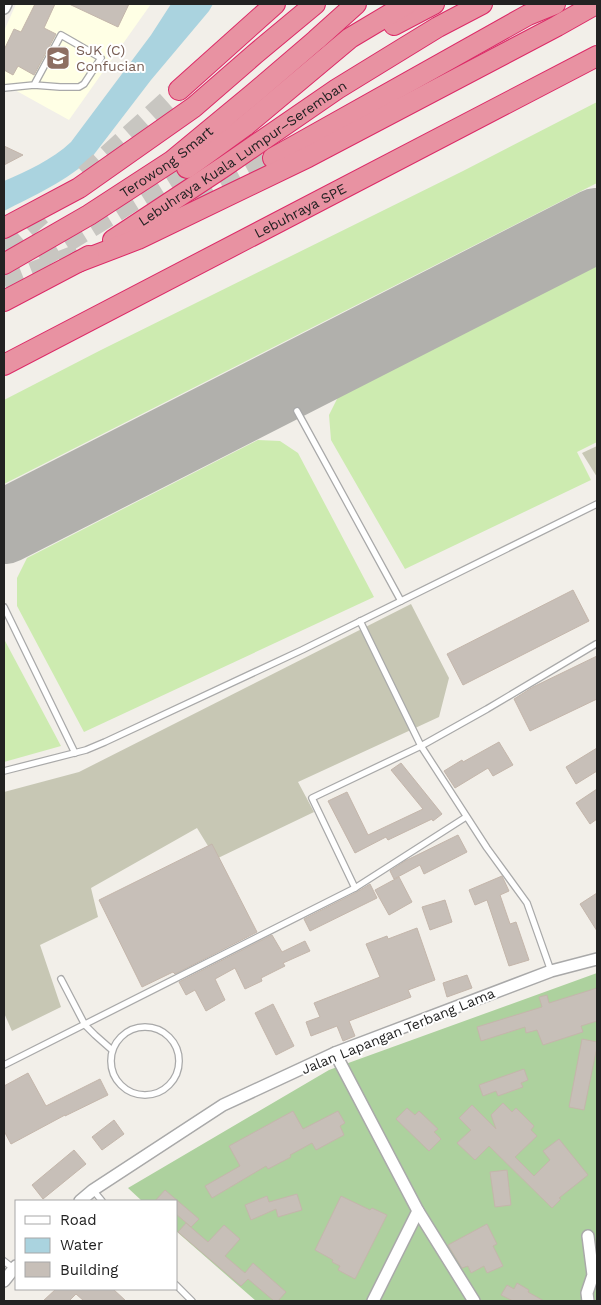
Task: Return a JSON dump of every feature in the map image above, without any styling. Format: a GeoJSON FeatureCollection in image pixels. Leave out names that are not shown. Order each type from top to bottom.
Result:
{"type":"FeatureCollection","features":[{"type":"Feature","properties":{"kind":"highway"},"geometry":{"type":"LineString","coordinates":[[180,90],[275,4]]}},
{"type":"Feature","properties":{"kind":"highway"},"geometry":{"type":"LineString","coordinates":[[4,228],[79,188],[194,107],[315,4]]}},
{"type":"Feature","properties":{"kind":"highway","name":"Terowong Smart"},"geometry":{"type":"LineString","coordinates":[[4,264],[89,215],[172,161],[253,94],[356,4]]}},
{"type":"Feature","properties":{"kind":"highway","name":"Terowong Smart"},"geometry":{"type":"LineString","coordinates":[[316,40],[381,4]]}},
{"type":"Feature","properties":{"kind":"highway","name":"Terowong Smart"},"geometry":{"type":"LineString","coordinates":[[187,168],[244,126],[350,38],[407,4]]}},
{"type":"Feature","properties":{"kind":"highway","name":"Terowong Smart"},"geometry":{"type":"LineString","coordinates":[[298,82],[434,4]]}},
{"type":"Feature","properties":{"kind":"highway","name":"Lebuhraya Kuala Lumpur–Seremban"},"geometry":{"type":"LineString","coordinates":[[4,301],[78,262],[337,89],[438,27],[482,4]]}},
{"type":"Feature","properties":{"kind":"highway"},"geometry":{"type":"LineString","coordinates":[[273,158],[534,9],[555,4]]}},
{"type":"Feature","properties":{"kind":"highway"},"geometry":{"type":"LineString","coordinates":[[78,262],[138,239],[308,156],[596,4]]}},
{"type":"Feature","properties":{"kind":"highway","name":"Lebuhraya SPE"},"geometry":{"type":"LineString","coordinates":[[4,357],[597,47]]}},
{"type":"Feature","properties":{"kind":"highway","name":"Lebuhraya SPE"},"geometry":{"type":"LineString","coordinates":[[4,365],[597,56]]}},
{"type":"Feature","properties":{"kind":"street"},"geometry":{"type":"LineString","coordinates":[[4,8],[6,4]]}},
{"type":"Feature","properties":{"kind":"street","name":"Jalan Lapangan Terbang Lama"},"geometry":{"type":"LineString","coordinates":[[81,1200],[93,1190],[223,1105],[335,1053],[551,971],[597,959]]}},
{"type":"Feature","properties":{"kind":"street"},"geometry":{"type":"LineString","coordinates":[[335,1053],[418,1211],[474,1301]]}},
{"type":"Feature","properties":{"kind":"street"},"geometry":{"type":"LineString","coordinates":[[373,1301],[418,1211]]}},
{"type":"Feature","properties":{"kind":"street"},"geometry":{"type":"LineString","coordinates":[[588,1236],[593,1274],[587,1293],[588,1301]]}},
{"type":"Feature","properties":{"kind":"street"},"geometry":{"type":"LineString","coordinates":[[4,1281],[15,1268]]}},
{"type":"Feature","properties":{"kind":"lane"},"geometry":{"type":"LineString","coordinates":[[4,88],[34,85],[79,87],[84,84],[101,58],[61,35],[34,85]]}},
{"type":"Feature","properties":{"kind":"lane"},"geometry":{"type":"LineString","coordinates":[[297,411],[401,601]]}},
{"type":"Feature","properties":{"kind":"lane"},"geometry":{"type":"LineString","coordinates":[[4,771],[86,750],[114,738],[360,621],[597,504]]}},
{"type":"Feature","properties":{"kind":"lane"},"geometry":{"type":"LineString","coordinates":[[4,607],[75,753]]}},
{"type":"Feature","properties":{"kind":"lane"},"geometry":{"type":"LineString","coordinates":[[360,621],[421,746],[466,817],[526,903],[551,971]]}},
{"type":"Feature","properties":{"kind":"lane"},"geometry":{"type":"LineString","coordinates":[[355,888],[312,798],[421,746],[487,710],[596,644]]}},
{"type":"Feature","properties":{"kind":"lane"},"geometry":{"type":"LineString","coordinates":[[4,1065],[355,888],[466,817]]}},
{"type":"Feature","properties":{"kind":"lane"},"geometry":{"type":"LineString","coordinates":[[61,979],[85,1025],[112,1050]]}},
{"type":"Feature","properties":{"kind":"lane"},"geometry":{"type":"LineString","coordinates":[[150,1027],[162,1031],[170,1037],[177,1047],[179,1067],[172,1082],[165,1089],[155,1094],[135,1094],[125,1089],[116,1080],[110,1062],[112,1050],[120,1037],[128,1030],[150,1027]]}},
{"type":"Feature","properties":{"kind":"lane"},"geometry":{"type":"LineString","coordinates":[[93,1190],[101,1200]]}},
{"type":"Feature","properties":{"kind":"lane"},"geometry":{"type":"LineString","coordinates":[[4,1261],[15,1268]]}},
{"type":"Feature","properties":{"kind":"lane"},"geometry":{"type":"LineString","coordinates":[[178,1287],[192,1301]]}},
{"type":"Feature","properties":{"kind":"shaded area","name":"SJK (C) Confucian"},"geometry":{"type":"Polygon","coordinates":[[[16,4],[151,4],[69,120],[4,84],[4,31],[16,4]]]}},
{"type":"Feature","properties":{"kind":"shaded area"},"geometry":{"type":"Polygon","coordinates":[[[597,446],[597,477],[582,453],[597,446]]]}},
{"type":"Feature","properties":{"kind":"shaded area"},"geometry":{"type":"Polygon","coordinates":[[[411,604],[449,678],[439,717],[298,782],[314,812],[216,859],[197,828],[91,888],[98,917],[40,945],[61,1007],[12,1031],[4,1013],[4,792],[79,772],[411,604]]]}},
{"type":"Feature","properties":{"kind":"green space"},"geometry":{"type":"Polygon","coordinates":[[[597,102],[597,183],[4,484],[4,400],[597,102]]]}},
{"type":"Feature","properties":{"kind":"green space"},"geometry":{"type":"Polygon","coordinates":[[[597,264],[597,442],[577,452],[591,480],[405,569],[331,440],[329,415],[339,395],[597,264]]]}},
{"type":"Feature","properties":{"kind":"green space"},"geometry":{"type":"Polygon","coordinates":[[[258,440],[280,441],[298,453],[374,597],[84,732],[17,606],[17,578],[27,558],[258,440]]]}},
{"type":"Feature","properties":{"kind":"green space"},"geometry":{"type":"Polygon","coordinates":[[[4,639],[61,746],[4,762],[4,639]]]}},
{"type":"Feature","properties":{"kind":"green space"},"geometry":{"type":"Polygon","coordinates":[[[597,973],[597,1301],[256,1301],[178,1233],[178,1200],[141,1200],[128,1188],[329,1070],[597,973]]]}},
{"type":"Feature","properties":{"kind":"water"},"geometry":{"type":"Polygon","coordinates":[[[171,4],[213,4],[92,157],[62,180],[4,211],[4,181],[48,160],[71,142],[151,35],[171,4]]]}},
{"type":"Feature","properties":{"kind":"building"},"geometry":{"type":"Polygon","coordinates":[[[35,4],[55,4],[44,28],[56,34],[34,75],[18,66],[13,75],[4,70],[4,50],[14,29],[21,32],[35,4]]]}},
{"type":"Feature","properties":{"kind":"building"},"geometry":{"type":"Polygon","coordinates":[[[69,4],[129,4],[118,27],[69,4]]]}},
{"type":"Feature","properties":{"kind":"building"},"geometry":{"type":"Polygon","coordinates":[[[4,146],[23,155],[4,165],[4,146]]]}},
{"type":"Feature","properties":{"kind":"building"},"geometry":{"type":"Polygon","coordinates":[[[573,590],[589,621],[463,685],[447,654],[573,590]]]}},
{"type":"Feature","properties":{"kind":"building"},"geometry":{"type":"Polygon","coordinates":[[[597,656],[597,699],[530,731],[514,699],[533,687],[597,656]]]}},
{"type":"Feature","properties":{"kind":"building"},"geometry":{"type":"Polygon","coordinates":[[[499,742],[513,765],[493,776],[488,768],[455,788],[444,771],[499,742]]]}},
{"type":"Feature","properties":{"kind":"building"},"geometry":{"type":"Polygon","coordinates":[[[597,748],[597,771],[576,784],[566,767],[597,748]]]}},
{"type":"Feature","properties":{"kind":"building"},"geometry":{"type":"Polygon","coordinates":[[[401,763],[442,814],[433,821],[432,819],[388,840],[386,837],[355,853],[328,801],[347,792],[368,835],[423,809],[391,770],[401,763]]]}},
{"type":"Feature","properties":{"kind":"building"},"geometry":{"type":"Polygon","coordinates":[[[597,789],[597,819],[590,824],[576,803],[597,789]]]}},
{"type":"Feature","properties":{"kind":"building"},"geometry":{"type":"Polygon","coordinates":[[[458,835],[467,852],[424,874],[420,865],[394,879],[390,871],[405,861],[458,835]]]}},
{"type":"Feature","properties":{"kind":"building"},"geometry":{"type":"Polygon","coordinates":[[[212,844],[257,932],[175,974],[173,972],[142,987],[99,900],[212,844]]]}},
{"type":"Feature","properties":{"kind":"building"},"geometry":{"type":"Polygon","coordinates":[[[502,876],[509,891],[500,895],[510,924],[516,922],[529,960],[509,966],[487,900],[475,905],[469,890],[502,876]]]}},
{"type":"Feature","properties":{"kind":"building"},"geometry":{"type":"Polygon","coordinates":[[[399,877],[412,902],[389,915],[375,890],[399,877]]]}},
{"type":"Feature","properties":{"kind":"building"},"geometry":{"type":"Polygon","coordinates":[[[370,884],[377,898],[310,931],[304,919],[370,884]]]}},
{"type":"Feature","properties":{"kind":"building"},"geometry":{"type":"Polygon","coordinates":[[[597,893],[597,931],[580,904],[597,893]]]}},
{"type":"Feature","properties":{"kind":"building"},"geometry":{"type":"Polygon","coordinates":[[[445,900],[452,922],[430,930],[422,907],[445,900]]]}},
{"type":"Feature","properties":{"kind":"building"},"geometry":{"type":"Polygon","coordinates":[[[417,928],[435,980],[408,990],[411,997],[349,1021],[355,1036],[343,1041],[337,1026],[311,1036],[306,1022],[320,1017],[314,1003],[380,977],[366,944],[387,936],[388,939],[417,928]]]}},
{"type":"Feature","properties":{"kind":"building"},"geometry":{"type":"Polygon","coordinates":[[[272,935],[282,952],[305,941],[310,951],[283,963],[285,966],[261,978],[262,981],[245,989],[235,968],[215,979],[225,1000],[206,1011],[195,990],[186,995],[179,982],[272,935]]]}},
{"type":"Feature","properties":{"kind":"building"},"geometry":{"type":"Polygon","coordinates":[[[467,975],[472,988],[447,997],[443,983],[467,975]]]}},
{"type":"Feature","properties":{"kind":"building"},"geometry":{"type":"Polygon","coordinates":[[[597,988],[597,1021],[581,1026],[583,1032],[543,1045],[537,1030],[526,1033],[525,1027],[481,1041],[477,1027],[542,1007],[539,997],[547,995],[549,1003],[597,988]]]}},
{"type":"Feature","properties":{"kind":"building"},"geometry":{"type":"Polygon","coordinates":[[[273,1004],[294,1046],[276,1055],[255,1013],[273,1004]]]}},
{"type":"Feature","properties":{"kind":"building"},"geometry":{"type":"Polygon","coordinates":[[[582,1039],[597,1042],[584,1110],[569,1107],[582,1039]]]}},
{"type":"Feature","properties":{"kind":"building"},"geometry":{"type":"Polygon","coordinates":[[[524,1069],[528,1080],[521,1083],[523,1087],[498,1096],[496,1091],[483,1096],[479,1085],[524,1069]]]}},
{"type":"Feature","properties":{"kind":"building"},"geometry":{"type":"Polygon","coordinates":[[[28,1073],[46,1106],[100,1079],[108,1095],[65,1115],[11,1144],[4,1131],[4,1086],[28,1073]]]}},
{"type":"Feature","properties":{"kind":"building"},"geometry":{"type":"Polygon","coordinates":[[[503,1103],[512,1112],[516,1108],[534,1126],[531,1130],[537,1136],[515,1157],[534,1176],[550,1160],[543,1151],[559,1139],[588,1175],[559,1198],[561,1199],[552,1208],[489,1146],[475,1160],[457,1143],[471,1130],[459,1118],[472,1105],[496,1129],[491,1115],[503,1103]]]}},
{"type":"Feature","properties":{"kind":"building"},"geometry":{"type":"Polygon","coordinates":[[[407,1108],[415,1115],[419,1111],[438,1129],[434,1132],[441,1139],[429,1151],[396,1119],[407,1108]]]}},
{"type":"Feature","properties":{"kind":"building"},"geometry":{"type":"Polygon","coordinates":[[[293,1111],[303,1129],[338,1111],[345,1123],[340,1126],[344,1135],[316,1150],[312,1143],[290,1155],[291,1157],[268,1169],[266,1166],[212,1198],[205,1186],[240,1166],[229,1146],[293,1111]]]}},
{"type":"Feature","properties":{"kind":"building"},"geometry":{"type":"Polygon","coordinates":[[[114,1120],[124,1134],[102,1150],[92,1137],[114,1120]]]}},
{"type":"Feature","properties":{"kind":"building"},"geometry":{"type":"Polygon","coordinates":[[[74,1150],[86,1164],[43,1199],[32,1185],[74,1150]]]}},
{"type":"Feature","properties":{"kind":"building"},"geometry":{"type":"Polygon","coordinates":[[[507,1170],[511,1205],[495,1207],[490,1172],[507,1170]]]}},
{"type":"Feature","properties":{"kind":"building"},"geometry":{"type":"Polygon","coordinates":[[[165,1190],[177,1200],[156,1200],[165,1190]]]}},
{"type":"Feature","properties":{"kind":"building"},"geometry":{"type":"Polygon","coordinates":[[[297,1194],[302,1210],[278,1217],[276,1209],[251,1220],[245,1205],[267,1196],[269,1202],[297,1194]]]}},
{"type":"Feature","properties":{"kind":"building"},"geometry":{"type":"Polygon","coordinates":[[[341,1196],[370,1210],[372,1208],[387,1215],[355,1279],[338,1270],[340,1266],[315,1250],[341,1196]]]}},
{"type":"Feature","properties":{"kind":"building"},"geometry":{"type":"Polygon","coordinates":[[[178,1201],[199,1219],[191,1227],[178,1216],[178,1201]]]}},
{"type":"Feature","properties":{"kind":"building"},"geometry":{"type":"Polygon","coordinates":[[[186,1223],[208,1242],[224,1225],[240,1239],[225,1256],[245,1273],[253,1263],[286,1292],[278,1301],[274,1301],[248,1279],[241,1286],[178,1232],[186,1223]]]}},
{"type":"Feature","properties":{"kind":"building"},"geometry":{"type":"Polygon","coordinates":[[[487,1224],[497,1244],[493,1246],[503,1266],[487,1273],[484,1266],[471,1273],[468,1266],[462,1268],[448,1245],[487,1224]]]}},
{"type":"Feature","properties":{"kind":"building"},"geometry":{"type":"Polygon","coordinates":[[[517,1283],[544,1301],[513,1301],[501,1295],[507,1285],[514,1289],[517,1283]]]}},
{"type":"Feature","properties":{"kind":"building"},"geometry":{"type":"Polygon","coordinates":[[[55,1290],[114,1290],[126,1301],[84,1301],[76,1294],[69,1301],[43,1301],[55,1290]]]}},
{"type":"Feature","properties":{"kind":"runway"},"geometry":{"type":"LineString","coordinates":[[4,527],[597,225]]}},
{"type":"Feature","properties":{"kind":"tunnel"},"geometry":{"type":"LineString","coordinates":[[85,175],[179,90]]}},
{"type":"Feature","properties":{"kind":"tunnel"},"geometry":{"type":"LineString","coordinates":[[169,214],[273,158]]}},
{"type":"Feature","properties":{"kind":"tunnel"},"geometry":{"type":"LineString","coordinates":[[40,259],[187,168]]}},
{"type":"Feature","properties":{"kind":"tunnel"},"geometry":{"type":"LineString","coordinates":[[4,248],[49,208]]}},
{"type":"Feature","properties":{"kind":"tunnel"},"geometry":{"type":"LineString","coordinates":[[4,283],[78,254]]}},
{"type":"Feature","properties":{"kind":"place","name":"SJK (C) Confucian"},"geometry":{"type":"Point","coordinates":[58,58]}}]}
